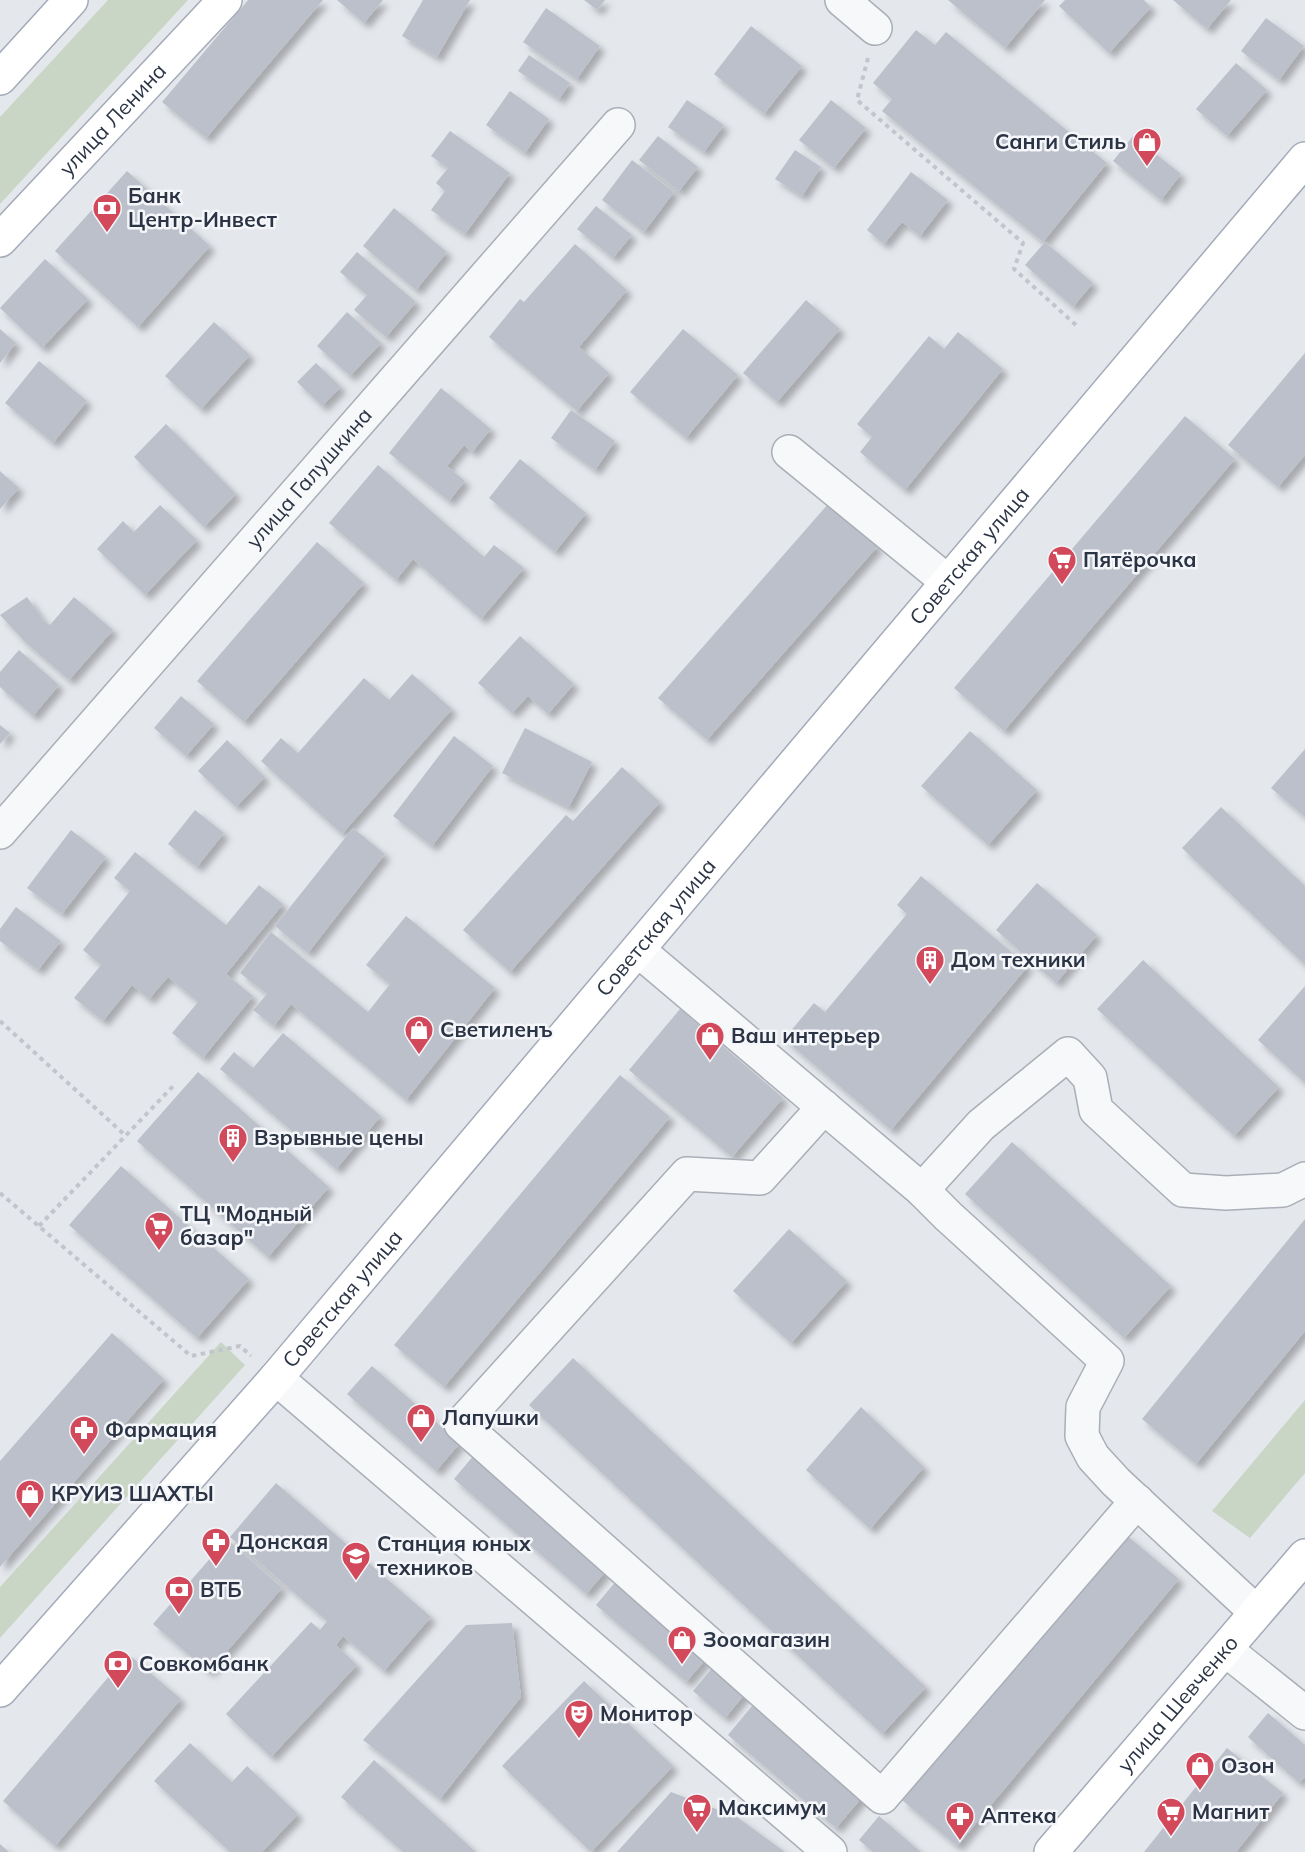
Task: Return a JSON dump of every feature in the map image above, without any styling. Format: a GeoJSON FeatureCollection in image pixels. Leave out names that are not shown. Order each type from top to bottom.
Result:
{"type":"FeatureCollection","features":[{"type":"Feature","properties":{"kind":"main road"},"geometry":{"type":"LineString","coordinates":[[0,78],[71,0]]}},
{"type":"Feature","properties":{"kind":"main road","name":"улица Ленина"},"geometry":{"type":"LineString","coordinates":[[0,240],[225,0]]}},
{"type":"Feature","properties":{"kind":"main road","name":"Советская улица"},"geometry":{"type":"LineString","coordinates":[[0,1690],[276,1378],[1305,159]]}},
{"type":"Feature","properties":{"kind":"main road","name":"улица Шевченко"},"geometry":{"type":"LineString","coordinates":[[1051,1852],[1305,1556]]}},
{"type":"Feature","properties":{"kind":"street"},"geometry":{"type":"LineString","coordinates":[[842,0],[875,28]]}},
{"type":"Feature","properties":{"kind":"street","name":"улица Галушкина"},"geometry":{"type":"LineString","coordinates":[[0,832],[618,125]]}},
{"type":"Feature","properties":{"kind":"street"},"geometry":{"type":"LineString","coordinates":[[789,452],[948,582]]}},
{"type":"Feature","properties":{"kind":"street"},"geometry":{"type":"LineString","coordinates":[[638,950],[922,1190],[1107,1361],[1083,1407],[1082,1436],[1093,1457],[1256,1612]]}},
{"type":"Feature","properties":{"kind":"street"},"geometry":{"type":"LineString","coordinates":[[922,1190],[981,1125],[1068,1054],[1090,1078],[1096,1110],[1183,1190],[1226,1193],[1283,1190],[1305,1179]]}},
{"type":"Feature","properties":{"kind":"street"},"geometry":{"type":"LineString","coordinates":[[824,1107],[760,1178],[687,1174],[461,1425],[882,1797],[1137,1501]]}},
{"type":"Feature","properties":{"kind":"street"},"geometry":{"type":"LineString","coordinates":[[276,1378],[830,1852]]}},
{"type":"Feature","properties":{"kind":"street"},"geometry":{"type":"LineString","coordinates":[[1226,1650],[1305,1713]]}},
{"type":"Feature","properties":{"kind":"path"},"geometry":{"type":"LineString","coordinates":[[875,28],[857,100],[1023,243],[1014,269],[1076,325]]}},
{"type":"Feature","properties":{"kind":"path"},"geometry":{"type":"LineString","coordinates":[[0,1021],[126,1136]]}},
{"type":"Feature","properties":{"kind":"path"},"geometry":{"type":"LineString","coordinates":[[39,1226],[176,1083]]}},
{"type":"Feature","properties":{"kind":"path"},"geometry":{"type":"LineString","coordinates":[[0,1193],[191,1356],[240,1346],[276,1378]]}},
{"type":"Feature","properties":{"kind":"green space"},"geometry":{"type":"Polygon","coordinates":[[[108,0],[188,0],[0,204],[0,117],[108,0]]]}},
{"type":"Feature","properties":{"kind":"green space"},"geometry":{"type":"Polygon","coordinates":[[[221,1342],[245,1365],[0,1638],[0,1587],[221,1342]]]}},
{"type":"Feature","properties":{"kind":"green space"},"geometry":{"type":"Polygon","coordinates":[[[1305,1400],[1305,1473],[1250,1538],[1212,1511],[1305,1400]]]}},
{"type":"Feature","properties":{"kind":"building"},"geometry":{"type":"Polygon","coordinates":[[[248,0],[323,0],[206,138],[162,102],[248,0]]]}},
{"type":"Feature","properties":{"kind":"building"},"geometry":{"type":"Polygon","coordinates":[[[337,0],[383,0],[364,23],[337,0]]]}},
{"type":"Feature","properties":{"kind":"building"},"geometry":{"type":"Polygon","coordinates":[[[423,0],[470,0],[437,57],[402,36],[423,0]]]}},
{"type":"Feature","properties":{"kind":"building"},"geometry":{"type":"Polygon","coordinates":[[[584,0],[605,0],[597,10],[584,0]]]}},
{"type":"Feature","properties":{"kind":"building"},"geometry":{"type":"Polygon","coordinates":[[[948,0],[1045,0],[1005,48],[948,0]]]}},
{"type":"Feature","properties":{"kind":"building"},"geometry":{"type":"Polygon","coordinates":[[[1065,0],[1144,0],[1151,7],[1109,53],[1059,6],[1065,0]]]}},
{"type":"Feature","properties":{"kind":"building"},"geometry":{"type":"Polygon","coordinates":[[[1173,0],[1231,0],[1207,29],[1173,0]]]}},
{"type":"Feature","properties":{"kind":"building"},"geometry":{"type":"Polygon","coordinates":[[[546,8],[600,46],[577,79],[523,42],[546,8]]]}},
{"type":"Feature","properties":{"kind":"building"},"geometry":{"type":"Polygon","coordinates":[[[1266,18],[1304,46],[1279,80],[1241,51],[1266,18]]]}},
{"type":"Feature","properties":{"kind":"building"},"geometry":{"type":"Polygon","coordinates":[[[751,26],[802,66],[764,114],[714,74],[751,26]]]}},
{"type":"Feature","properties":{"kind":"building"},"geometry":{"type":"Polygon","coordinates":[[[916,30],[935,45],[946,32],[1107,163],[1043,242],[882,111],[892,99],[873,83],[916,30]]]}},
{"type":"Feature","properties":{"kind":"building"},"geometry":{"type":"Polygon","coordinates":[[[529,55],[570,83],[559,99],[518,71],[529,55]]]}},
{"type":"Feature","properties":{"kind":"building"},"geometry":{"type":"Polygon","coordinates":[[[1236,63],[1267,90],[1227,136],[1196,109],[1236,63]]]}},
{"type":"Feature","properties":{"kind":"building"},"geometry":{"type":"Polygon","coordinates":[[[510,91],[549,119],[525,153],[486,125],[510,91]]]}},
{"type":"Feature","properties":{"kind":"building"},"geometry":{"type":"Polygon","coordinates":[[[687,100],[724,125],[704,152],[668,127],[687,100]]]}},
{"type":"Feature","properties":{"kind":"building"},"geometry":{"type":"Polygon","coordinates":[[[831,100],[866,128],[834,168],[799,140],[831,100]]]}},
{"type":"Feature","properties":{"kind":"building"},"geometry":{"type":"Polygon","coordinates":[[[450,131],[510,173],[465,234],[431,210],[445,191],[436,183],[448,168],[431,156],[450,131]]]}},
{"type":"Feature","properties":{"kind":"building"},"geometry":{"type":"Polygon","coordinates":[[[658,136],[698,167],[679,191],[639,160],[658,136]]]}},
{"type":"Feature","properties":{"kind":"building","name":"Санги Стиль"},"geometry":{"type":"Polygon","coordinates":[[[1133,136],[1181,174],[1161,200],[1113,161],[1133,136]]]}},
{"type":"Feature","properties":{"kind":"building"},"geometry":{"type":"Polygon","coordinates":[[[795,150],[821,167],[802,196],[775,179],[795,150]]]}},
{"type":"Feature","properties":{"kind":"building"},"geometry":{"type":"Polygon","coordinates":[[[632,160],[674,192],[644,232],[602,200],[632,160]]]}},
{"type":"Feature","properties":{"kind":"building"},"geometry":{"type":"Polygon","coordinates":[[[127,171],[210,246],[138,327],[55,251],[127,171]]]}},
{"type":"Feature","properties":{"kind":"building"},"geometry":{"type":"Polygon","coordinates":[[[911,172],[948,200],[920,236],[902,222],[884,244],[867,230],[911,172]]]}},
{"type":"Feature","properties":{"kind":"building"},"geometry":{"type":"Polygon","coordinates":[[[596,206],[632,235],[613,258],[577,229],[596,206]]]}},
{"type":"Feature","properties":{"kind":"building"},"geometry":{"type":"Polygon","coordinates":[[[394,208],[447,252],[416,290],[363,246],[394,208]]]}},
{"type":"Feature","properties":{"kind":"building"},"geometry":{"type":"Polygon","coordinates":[[[1045,242],[1093,283],[1073,307],[1025,265],[1045,242]]]}},
{"type":"Feature","properties":{"kind":"building"},"geometry":{"type":"Polygon","coordinates":[[[575,244],[627,290],[579,347],[609,373],[577,411],[489,337],[520,299],[524,302],[575,244]]]}},
{"type":"Feature","properties":{"kind":"building"},"geometry":{"type":"Polygon","coordinates":[[[357,252],[416,302],[386,337],[354,310],[367,295],[340,272],[357,252]]]}},
{"type":"Feature","properties":{"kind":"building"},"geometry":{"type":"Polygon","coordinates":[[[45,259],[88,299],[42,348],[0,308],[45,259]]]}},
{"type":"Feature","properties":{"kind":"building"},"geometry":{"type":"Polygon","coordinates":[[[806,300],[840,329],[777,402],[743,373],[806,300]]]}},
{"type":"Feature","properties":{"kind":"building"},"geometry":{"type":"Polygon","coordinates":[[[347,312],[381,343],[350,376],[317,346],[347,312]]]}},
{"type":"Feature","properties":{"kind":"building"},"geometry":{"type":"Polygon","coordinates":[[[214,322],[250,355],[201,409],[165,376],[214,322]]]}},
{"type":"Feature","properties":{"kind":"building"},"geometry":{"type":"Polygon","coordinates":[[[0,329],[16,343],[0,363],[0,329]]]}},
{"type":"Feature","properties":{"kind":"building"},"geometry":{"type":"Polygon","coordinates":[[[683,329],[738,375],[686,438],[630,392],[683,329]]]}},
{"type":"Feature","properties":{"kind":"building"},"geometry":{"type":"Polygon","coordinates":[[[958,332],[1003,369],[905,490],[860,452],[872,437],[857,424],[929,336],[944,349],[958,332]]]}},
{"type":"Feature","properties":{"kind":"building"},"geometry":{"type":"Polygon","coordinates":[[[1305,353],[1305,455],[1278,487],[1228,445],[1305,353]]]}},
{"type":"Feature","properties":{"kind":"building"},"geometry":{"type":"Polygon","coordinates":[[[39,361],[87,401],[53,443],[5,403],[39,361]]]}},
{"type":"Feature","properties":{"kind":"building"},"geometry":{"type":"Polygon","coordinates":[[[316,363],[341,387],[322,406],[297,382],[316,363]]]}},
{"type":"Feature","properties":{"kind":"building"},"geometry":{"type":"Polygon","coordinates":[[[441,388],[491,429],[472,452],[464,445],[447,466],[465,481],[449,501],[389,453],[441,388]]]}},
{"type":"Feature","properties":{"kind":"building"},"geometry":{"type":"Polygon","coordinates":[[[571,410],[615,441],[595,470],[551,438],[571,410]]]}},
{"type":"Feature","properties":{"kind":"building"},"geometry":{"type":"Polygon","coordinates":[[[1185,416],[1235,459],[1004,731],[954,688],[1185,416]]]}},
{"type":"Feature","properties":{"kind":"building"},"geometry":{"type":"Polygon","coordinates":[[[166,424],[236,494],[204,527],[134,457],[166,424]]]}},
{"type":"Feature","properties":{"kind":"building"},"geometry":{"type":"Polygon","coordinates":[[[520,459],[586,513],[555,552],[489,498],[520,459]]]}},
{"type":"Feature","properties":{"kind":"building"},"geometry":{"type":"Polygon","coordinates":[[[378,465],[484,557],[494,545],[524,568],[481,619],[413,559],[396,580],[329,523],[378,465]]]}},
{"type":"Feature","properties":{"kind":"building"},"geometry":{"type":"Polygon","coordinates":[[[0,471],[19,488],[0,509],[0,471]]]}},
{"type":"Feature","properties":{"kind":"building"},"geometry":{"type":"Polygon","coordinates":[[[829,503],[878,546],[707,740],[658,698],[829,503]]]}},
{"type":"Feature","properties":{"kind":"building"},"geometry":{"type":"Polygon","coordinates":[[[160,505],[197,540],[145,595],[97,549],[123,521],[134,532],[160,505]]]}},
{"type":"Feature","properties":{"kind":"building"},"geometry":{"type":"Polygon","coordinates":[[[317,542],[364,583],[244,722],[197,681],[317,542]]]}},
{"type":"Feature","properties":{"kind":"building"},"geometry":{"type":"Polygon","coordinates":[[[27,597],[44,621],[50,625],[74,597],[113,630],[69,680],[26,643],[0,615],[27,597]]]}},
{"type":"Feature","properties":{"kind":"building"},"geometry":{"type":"Polygon","coordinates":[[[520,636],[574,684],[548,714],[528,696],[512,713],[478,683],[520,636]]]}},
{"type":"Feature","properties":{"kind":"building"},"geometry":{"type":"Polygon","coordinates":[[[19,650],[59,685],[33,716],[0,687],[0,672],[19,650]]]}},
{"type":"Feature","properties":{"kind":"building"},"geometry":{"type":"Polygon","coordinates":[[[412,674],[452,709],[342,834],[261,761],[281,738],[298,753],[364,678],[389,700],[412,674]]]}},
{"type":"Feature","properties":{"kind":"building"},"geometry":{"type":"Polygon","coordinates":[[[181,696],[214,724],[186,756],[154,728],[181,696]]]}},
{"type":"Feature","properties":{"kind":"building"},"geometry":{"type":"Polygon","coordinates":[[[0,725],[10,733],[0,744],[0,725]]]}},
{"type":"Feature","properties":{"kind":"building"},"geometry":{"type":"Polygon","coordinates":[[[525,728],[592,762],[569,807],[502,773],[525,728]]]}},
{"type":"Feature","properties":{"kind":"building"},"geometry":{"type":"Polygon","coordinates":[[[970,731],[1037,790],[988,845],[921,786],[970,731]]]}},
{"type":"Feature","properties":{"kind":"building"},"geometry":{"type":"Polygon","coordinates":[[[454,736],[493,766],[432,846],[393,816],[454,736]]]}},
{"type":"Feature","properties":{"kind":"building"},"geometry":{"type":"Polygon","coordinates":[[[227,740],[265,777],[236,807],[198,771],[227,740]]]}},
{"type":"Feature","properties":{"kind":"building"},"geometry":{"type":"Polygon","coordinates":[[[1305,749],[1305,817],[1271,788],[1305,749]]]}},
{"type":"Feature","properties":{"kind":"building"},"geometry":{"type":"Polygon","coordinates":[[[622,767],[660,802],[510,972],[463,930],[566,815],[573,821],[622,767]]]}},
{"type":"Feature","properties":{"kind":"building"},"geometry":{"type":"Polygon","coordinates":[[[1221,807],[1305,886],[1305,965],[1182,848],[1221,807]]]}},
{"type":"Feature","properties":{"kind":"building"},"geometry":{"type":"Polygon","coordinates":[[[195,810],[224,833],[197,867],[168,844],[195,810]]]}},
{"type":"Feature","properties":{"kind":"building"},"geometry":{"type":"Polygon","coordinates":[[[353,828],[385,854],[308,953],[275,926],[353,828]]]}},
{"type":"Feature","properties":{"kind":"building"},"geometry":{"type":"Polygon","coordinates":[[[71,830],[106,857],[62,914],[27,888],[71,830]]]}},
{"type":"Feature","properties":{"kind":"building"},"geometry":{"type":"Polygon","coordinates":[[[135,852],[226,925],[259,885],[283,904],[226,974],[253,996],[203,1058],[172,1033],[198,1002],[168,977],[149,999],[132,985],[103,1021],[74,998],[101,965],[83,950],[130,891],[114,878],[135,852]]]}},
{"type":"Feature","properties":{"kind":"building","name":"Дом техники"},"geometry":{"type":"Polygon","coordinates":[[[921,876],[1028,966],[891,1130],[784,1039],[814,1003],[825,1012],[907,914],[897,905],[921,876]]]}},
{"type":"Feature","properties":{"kind":"building"},"geometry":{"type":"Polygon","coordinates":[[[1037,883],[1097,935],[1056,983],[996,930],[1037,883]]]}},
{"type":"Feature","properties":{"kind":"building"},"geometry":{"type":"Polygon","coordinates":[[[16,907],[61,941],[38,970],[0,941],[0,929],[16,907]]]}},
{"type":"Feature","properties":{"kind":"building"},"geometry":{"type":"Polygon","coordinates":[[[406,916],[495,988],[406,1100],[291,1004],[274,1026],[253,1010],[267,994],[240,973],[271,932],[368,1012],[390,984],[366,965],[406,916]]]}},
{"type":"Feature","properties":{"kind":"building"},"geometry":{"type":"Polygon","coordinates":[[[1143,960],[1279,1087],[1234,1136],[1097,1009],[1143,960]]]}},
{"type":"Feature","properties":{"kind":"building"},"geometry":{"type":"Polygon","coordinates":[[[1305,986],[1305,1083],[1258,1040],[1305,986]]]}},
{"type":"Feature","properties":{"kind":"building"},"geometry":{"type":"Polygon","coordinates":[[[680,1009],[783,1098],[732,1157],[629,1070],[680,1009]]]}},
{"type":"Feature","properties":{"kind":"building"},"geometry":{"type":"Polygon","coordinates":[[[283,1033],[381,1116],[336,1169],[220,1069],[234,1052],[253,1068],[283,1033]]]}},
{"type":"Feature","properties":{"kind":"building","name":"Взрывные цены"},"geometry":{"type":"Polygon","coordinates":[[[198,1072],[329,1187],[268,1257],[137,1141],[198,1072]]]}},
{"type":"Feature","properties":{"kind":"building"},"geometry":{"type":"Polygon","coordinates":[[[620,1075],[670,1117],[444,1387],[394,1345],[620,1075]]]}},
{"type":"Feature","properties":{"kind":"building"},"geometry":{"type":"Polygon","coordinates":[[[1012,1142],[1171,1286],[1124,1338],[965,1194],[1012,1142]]]}},
{"type":"Feature","properties":{"kind":"building","name":"ТЦ \"Модный базар\""},"geometry":{"type":"Polygon","coordinates":[[[121,1166],[249,1279],[197,1338],[69,1225],[121,1166]]]}},
{"type":"Feature","properties":{"kind":"building"},"geometry":{"type":"Polygon","coordinates":[[[1305,1219],[1305,1331],[1196,1464],[1142,1419],[1305,1219]]]}},
{"type":"Feature","properties":{"kind":"building"},"geometry":{"type":"Polygon","coordinates":[[[789,1229],[847,1281],[791,1343],[733,1291],[789,1229]]]}},
{"type":"Feature","properties":{"kind":"building"},"geometry":{"type":"Polygon","coordinates":[[[112,1333],[164,1379],[0,1567],[0,1461],[112,1333]]]}},
{"type":"Feature","properties":{"kind":"building"},"geometry":{"type":"Polygon","coordinates":[[[573,1358],[926,1687],[882,1734],[529,1405],[573,1358]]]}},
{"type":"Feature","properties":{"kind":"building"},"geometry":{"type":"Polygon","coordinates":[[[372,1366],[460,1443],[436,1471],[347,1394],[372,1366]]]}},
{"type":"Feature","properties":{"kind":"building"},"geometry":{"type":"Polygon","coordinates":[[[861,1407],[924,1467],[870,1529],[806,1470],[861,1407]]]}},
{"type":"Feature","properties":{"kind":"building"},"geometry":{"type":"Polygon","coordinates":[[[474,1455],[607,1570],[586,1594],[454,1479],[474,1455]]]}},
{"type":"Feature","properties":{"kind":"building"},"geometry":{"type":"Polygon","coordinates":[[[276,1483],[431,1617],[384,1671],[343,1636],[336,1645],[357,1665],[271,1757],[226,1714],[311,1622],[320,1630],[327,1621],[230,1537],[276,1483]]]}},
{"type":"Feature","properties":{"kind":"building"},"geometry":{"type":"Polygon","coordinates":[[[1124,1533],[1179,1579],[957,1846],[902,1800],[1124,1533]]]}},
{"type":"Feature","properties":{"kind":"building"},"geometry":{"type":"Polygon","coordinates":[[[227,1539],[282,1588],[209,1672],[153,1624],[227,1539]]]}},
{"type":"Feature","properties":{"kind":"building"},"geometry":{"type":"Polygon","coordinates":[[[617,1580],[707,1658],[686,1682],[596,1605],[617,1580]]]}},
{"type":"Feature","properties":{"kind":"building"},"geometry":{"type":"Polygon","coordinates":[[[512,1623],[521,1697],[440,1799],[363,1740],[466,1625],[512,1623]]]}},
{"type":"Feature","properties":{"kind":"building"},"geometry":{"type":"Polygon","coordinates":[[[128,1654],[181,1699],[55,1846],[3,1801],[128,1654]]]}},
{"type":"Feature","properties":{"kind":"building"},"geometry":{"type":"Polygon","coordinates":[[[717,1662],[749,1689],[725,1718],[693,1691],[717,1662]]]}},
{"type":"Feature","properties":{"kind":"building"},"geometry":{"type":"Polygon","coordinates":[[[584,1681],[673,1766],[591,1852],[502,1766],[584,1681]]]}},
{"type":"Feature","properties":{"kind":"building"},"geometry":{"type":"Polygon","coordinates":[[[756,1701],[865,1794],[836,1828],[728,1735],[756,1701]]]}},
{"type":"Feature","properties":{"kind":"building"},"geometry":{"type":"Polygon","coordinates":[[[1268,1713],[1305,1745],[1305,1777],[1299,1783],[1248,1737],[1268,1713]]]}},
{"type":"Feature","properties":{"kind":"building"},"geometry":{"type":"Polygon","coordinates":[[[190,1743],[232,1782],[247,1766],[298,1814],[262,1852],[230,1852],[154,1781],[190,1743]]]}},
{"type":"Feature","properties":{"kind":"building"},"geometry":{"type":"Polygon","coordinates":[[[1227,1748],[1283,1793],[1236,1852],[1144,1852],[1227,1748]]]}},
{"type":"Feature","properties":{"kind":"building"},"geometry":{"type":"Polygon","coordinates":[[[374,1760],[476,1852],[403,1852],[341,1797],[374,1760]]]}},
{"type":"Feature","properties":{"kind":"building","name":"Максимум"},"geometry":{"type":"Polygon","coordinates":[[[671,1792],[737,1817],[785,1852],[617,1852],[671,1792]]]}},
{"type":"Feature","properties":{"kind":"building"},"geometry":{"type":"Polygon","coordinates":[[[879,1816],[921,1852],[873,1852],[859,1840],[879,1816]]]}},
{"type":"Feature","properties":{"kind":"building"},"geometry":{"type":"Polygon","coordinates":[[[0,1844],[9,1852],[0,1852],[0,1844]]]}},
{"type":"Feature","properties":{"kind":"place","name":"Санги Стиль"},"geometry":{"type":"Point","coordinates":[1147,168]}},
{"type":"Feature","properties":{"kind":"place","name":"Банк Центр-Инвест"},"geometry":{"type":"Point","coordinates":[107,234]}},
{"type":"Feature","properties":{"kind":"place","name":"Пятёрочка"},"geometry":{"type":"Point","coordinates":[1062,586]}},
{"type":"Feature","properties":{"kind":"place","name":"Дом техники"},"geometry":{"type":"Point","coordinates":[930,986]}},
{"type":"Feature","properties":{"kind":"place","name":"Светиленъ"},"geometry":{"type":"Point","coordinates":[419,1056]}},
{"type":"Feature","properties":{"kind":"place","name":"Ваш интерьер"},"geometry":{"type":"Point","coordinates":[710,1062]}},
{"type":"Feature","properties":{"kind":"place","name":"Взрывные цены"},"geometry":{"type":"Point","coordinates":[233,1164]}},
{"type":"Feature","properties":{"kind":"place","name":"ТЦ \"Модный базар\""},"geometry":{"type":"Point","coordinates":[159,1252]}},
{"type":"Feature","properties":{"kind":"place","name":"Лапушки"},"geometry":{"type":"Point","coordinates":[421,1444]}},
{"type":"Feature","properties":{"kind":"place","name":"Фармация"},"geometry":{"type":"Point","coordinates":[84,1456]}},
{"type":"Feature","properties":{"kind":"place","name":"КРУИЗ ШАХТЫ"},"geometry":{"type":"Point","coordinates":[30,1520]}},
{"type":"Feature","properties":{"kind":"place","name":"Донская"},"geometry":{"type":"Point","coordinates":[216,1568]}},
{"type":"Feature","properties":{"kind":"place","name":"Станция юных техников"},"geometry":{"type":"Point","coordinates":[356,1582]}},
{"type":"Feature","properties":{"kind":"place","name":"ВТБ"},"geometry":{"type":"Point","coordinates":[179,1616]}},
{"type":"Feature","properties":{"kind":"place","name":"Зоомагазин"},"geometry":{"type":"Point","coordinates":[682,1666]}},
{"type":"Feature","properties":{"kind":"place","name":"Совкомбанк"},"geometry":{"type":"Point","coordinates":[118,1690]}},
{"type":"Feature","properties":{"kind":"place","name":"Монитор"},"geometry":{"type":"Point","coordinates":[579,1740]}},
{"type":"Feature","properties":{"kind":"place","name":"Озон"},"geometry":{"type":"Point","coordinates":[1200,1792]}},
{"type":"Feature","properties":{"kind":"place","name":"Максимум"},"geometry":{"type":"Point","coordinates":[697,1834]}},
{"type":"Feature","properties":{"kind":"place","name":"Магнит"},"geometry":{"type":"Point","coordinates":[1171,1838]}},
{"type":"Feature","properties":{"kind":"place","name":"Аптека"},"geometry":{"type":"Point","coordinates":[960,1842]}}]}
